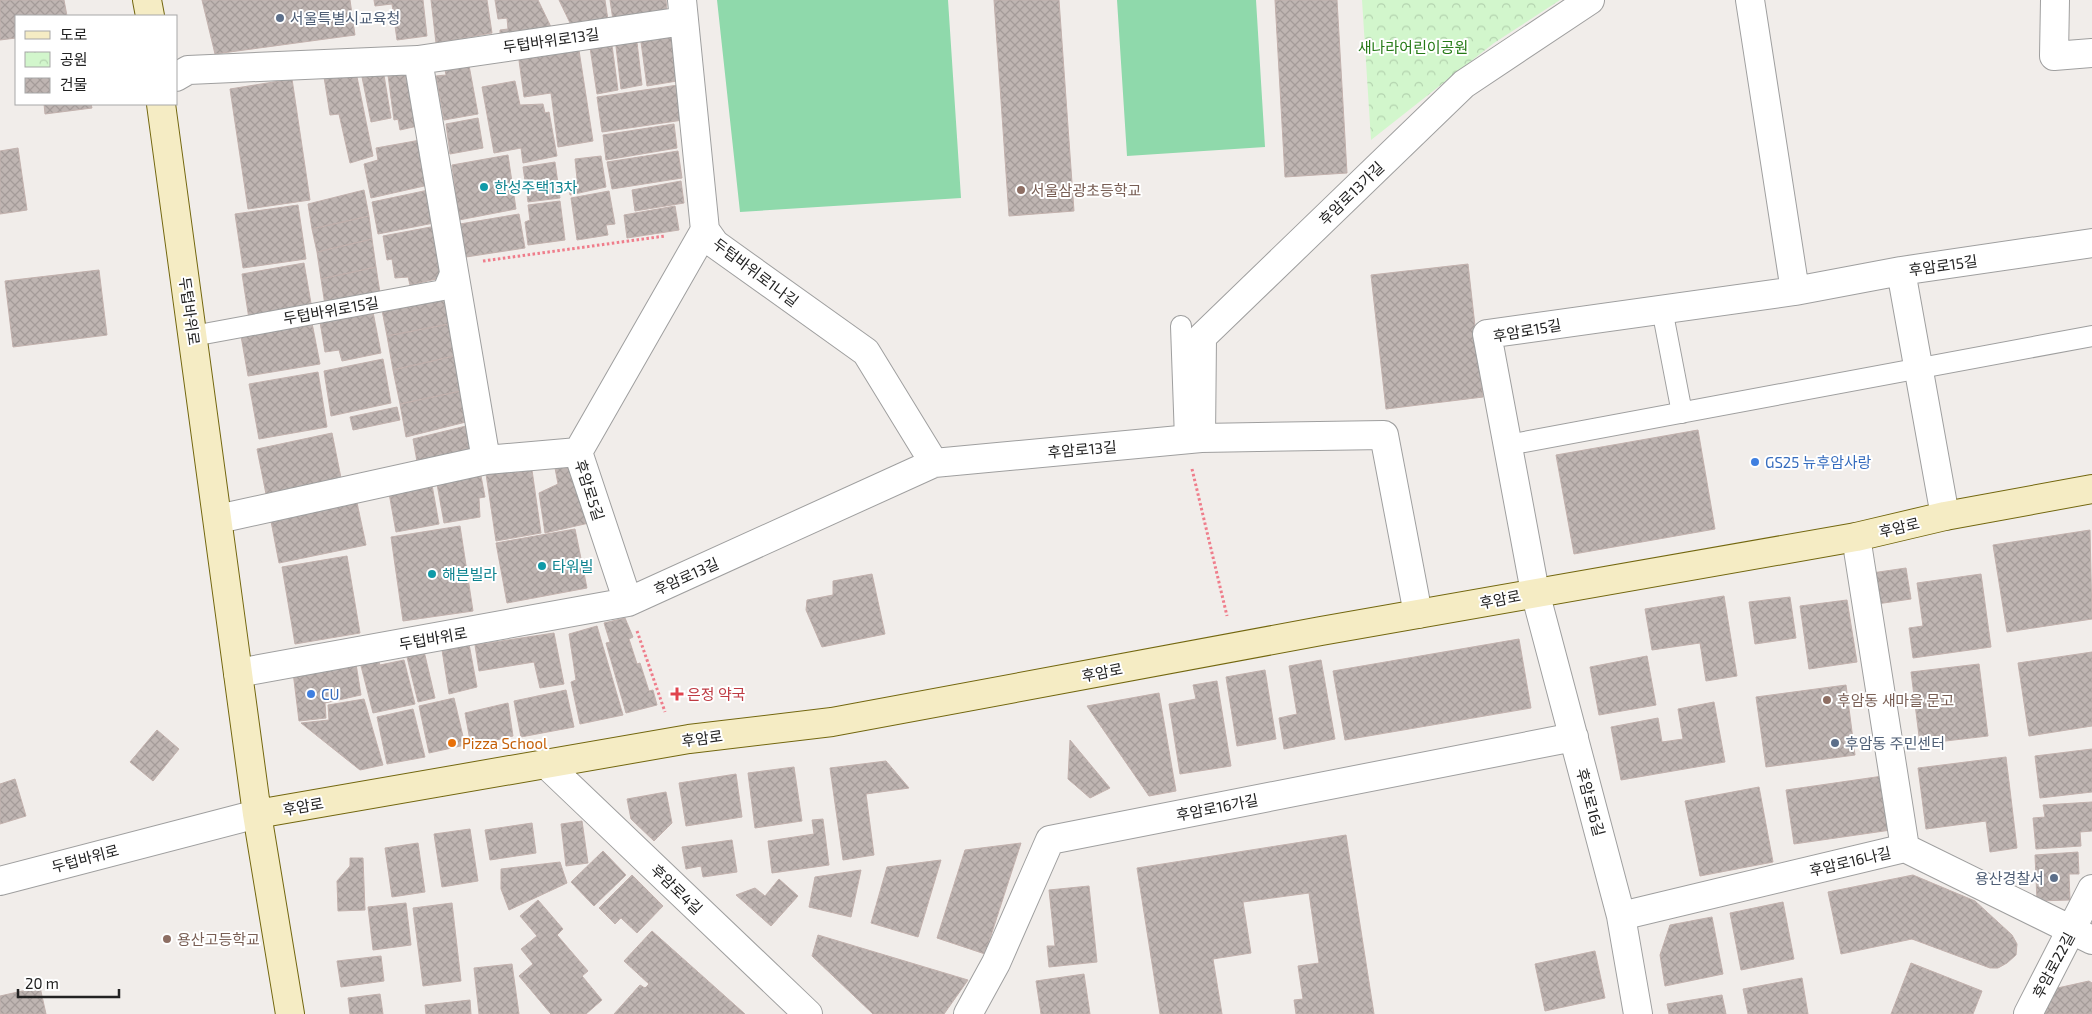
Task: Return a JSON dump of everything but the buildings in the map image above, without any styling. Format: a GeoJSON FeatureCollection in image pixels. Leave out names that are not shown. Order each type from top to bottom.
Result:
{"type":"FeatureCollection","features":[{"type":"Feature","properties":{"kind":"main road"},"geometry":{"type":"LineString","coordinates":[[148,0],[150,15]]}},
{"type":"Feature","properties":{"kind":"main road","name":"두텁바위로"},"geometry":{"type":"LineString","coordinates":[[161,105],[194,336],[257,814],[290,1014]]}},
{"type":"Feature","properties":{"kind":"main road","name":"후암로"},"geometry":{"type":"LineString","coordinates":[[257,814],[675,742],[832,722],[1535,592],[1856,536],[1945,516],[2092,489]]}},
{"type":"Feature","properties":{"kind":"street","name":"후암로13가길"},"geometry":{"type":"LineString","coordinates":[[1193,439],[1202,337],[1464,84],[1590,0]]}},
{"type":"Feature","properties":{"kind":"street"},"geometry":{"type":"LineString","coordinates":[[1750,0],[1795,290]]}},
{"type":"Feature","properties":{"kind":"street"},"geometry":{"type":"LineString","coordinates":[[2056,0],[2054,56],[2092,53]]}},
{"type":"Feature","properties":{"kind":"street","name":"두텁바위로13길"},"geometry":{"type":"LineString","coordinates":[[178,76],[188,70],[418,60],[683,11]]}},
{"type":"Feature","properties":{"kind":"street","name":"두텁바위로1나길"},"geometry":{"type":"LineString","coordinates":[[683,11],[706,230],[714,244],[866,352],[934,464]]}},
{"type":"Feature","properties":{"kind":"street"},"geometry":{"type":"LineString","coordinates":[[418,60],[486,460]]}},
{"type":"Feature","properties":{"kind":"street","name":"후암로5길"},"geometry":{"type":"LineString","coordinates":[[628,602],[578,452],[706,230]]}},
{"type":"Feature","properties":{"kind":"street","name":"후암로15길"},"geometry":{"type":"LineString","coordinates":[[1535,592],[1487,334],[1795,290],[1901,271],[2092,243]]}},
{"type":"Feature","properties":{"kind":"street"},"geometry":{"type":"LineString","coordinates":[[1901,271],[1945,516]]}},
{"type":"Feature","properties":{"kind":"street","name":"후암로13길"},"geometry":{"type":"LineString","coordinates":[[628,602],[934,464],[1193,439],[1384,435],[1418,614]]}},
{"type":"Feature","properties":{"kind":"street"},"geometry":{"type":"LineString","coordinates":[[218,519],[486,460],[578,452]]}},
{"type":"Feature","properties":{"kind":"street"},"geometry":{"type":"LineString","coordinates":[[1856,536],[1905,848]]}},
{"type":"Feature","properties":{"kind":"street","name":"후암로16길"},"geometry":{"type":"LineString","coordinates":[[1535,592],[1621,916],[1638,1014]]}},
{"type":"Feature","properties":{"kind":"street","name":"두텁바위로"},"geometry":{"type":"LineString","coordinates":[[238,673],[628,602]]}},
{"type":"Feature","properties":{"kind":"street","name":"후암로16가길"},"geometry":{"type":"LineString","coordinates":[[968,1014],[996,963],[1050,840],[1574,737]]}},
{"type":"Feature","properties":{"kind":"street","name":"후암로4길"},"geometry":{"type":"LineString","coordinates":[[546,764],[808,1014]]}},
{"type":"Feature","properties":{"kind":"street","name":"두텁바위로"},"geometry":{"type":"LineString","coordinates":[[0,881],[257,814]]}},
{"type":"Feature","properties":{"kind":"street","name":"후암로16나길"},"geometry":{"type":"LineString","coordinates":[[1621,916],[1905,848],[2082,934]]}},
{"type":"Feature","properties":{"kind":"street","name":"후암로22길"},"geometry":{"type":"LineString","coordinates":[[2028,1014],[2082,934],[2092,889]]}},
{"type":"Feature","properties":{"kind":"lane","name":"두텁바위로15길"},"geometry":{"type":"LineString","coordinates":[[194,336],[443,290],[453,266]]}},
{"type":"Feature","properties":{"kind":"lane"},"geometry":{"type":"LineString","coordinates":[[1662,309],[1682,413]]}},
{"type":"Feature","properties":{"kind":"lane"},"geometry":{"type":"LineString","coordinates":[[1181,326],[1193,439]]}},
{"type":"Feature","properties":{"kind":"lane"},"geometry":{"type":"LineString","coordinates":[[1508,445],[2092,336]]}},
{"type":"Feature","properties":{"kind":"path"},"geometry":{"type":"LineString","coordinates":[[453,266],[706,230]]}},
{"type":"Feature","properties":{"kind":"path"},"geometry":{"type":"LineString","coordinates":[[1193,439],[1235,647]]}},
{"type":"Feature","properties":{"kind":"path"},"geometry":{"type":"LineString","coordinates":[[628,602],[675,742]]}},
{"type":"Feature","properties":{"kind":"green space"},"geometry":{"type":"Polygon","coordinates":[[[717,0],[948,0],[961,198],[740,212],[717,0]]]}},
{"type":"Feature","properties":{"kind":"green space"},"geometry":{"type":"Polygon","coordinates":[[[1117,0],[1256,0],[1265,147],[1127,156],[1117,0]]]}},
{"type":"Feature","properties":{"kind":"green space","name":"새나라어린이공원"},"geometry":{"type":"Polygon","coordinates":[[[1362,0],[1560,0],[1494,43],[1371,140],[1362,0]]]}},
{"type":"Feature","properties":{"kind":"place","name":"서울특별시교육청"},"geometry":{"type":"Point","coordinates":[280,18]}},
{"type":"Feature","properties":{"kind":"place","name":"한성주택13차"},"geometry":{"type":"Point","coordinates":[484,187]}},
{"type":"Feature","properties":{"kind":"place","name":"서울삼광초등학교"},"geometry":{"type":"Point","coordinates":[1021,190]}},
{"type":"Feature","properties":{"kind":"place","name":"GS25 뉴후암사랑"},"geometry":{"type":"Point","coordinates":[1755,462]}},
{"type":"Feature","properties":{"kind":"place","name":"타워빌"},"geometry":{"type":"Point","coordinates":[542,566]}},
{"type":"Feature","properties":{"kind":"place","name":"해븐빌라"},"geometry":{"type":"Point","coordinates":[432,574]}},
{"type":"Feature","properties":{"kind":"place","name":"CU"},"geometry":{"type":"Point","coordinates":[311,694]}},
{"type":"Feature","properties":{"kind":"place","name":"은정 약국"},"geometry":{"type":"Point","coordinates":[677,694]}},
{"type":"Feature","properties":{"kind":"place","name":"후암동 새마을 문고"},"geometry":{"type":"Point","coordinates":[1827,700]}},
{"type":"Feature","properties":{"kind":"place","name":"Pizza School"},"geometry":{"type":"Point","coordinates":[452,743]}},
{"type":"Feature","properties":{"kind":"place","name":"후암동 주민센터"},"geometry":{"type":"Point","coordinates":[1835,743]}},
{"type":"Feature","properties":{"kind":"place","name":"용산경찰서"},"geometry":{"type":"Point","coordinates":[2054,878]}},
{"type":"Feature","properties":{"kind":"place","name":"용산고등학교"},"geometry":{"type":"Point","coordinates":[167,939]}}]}
